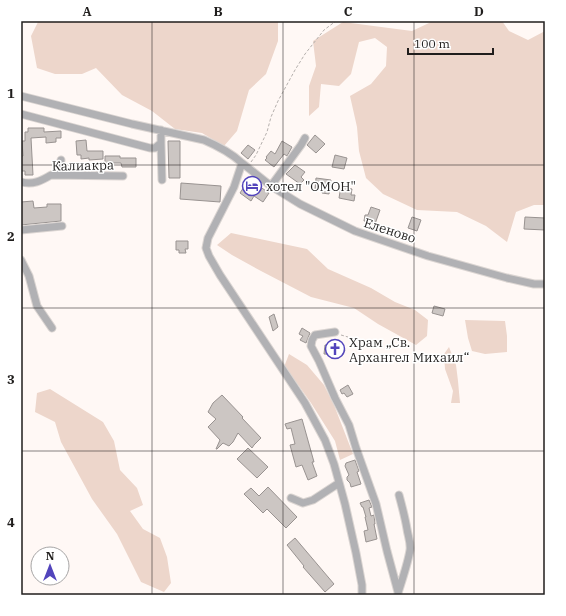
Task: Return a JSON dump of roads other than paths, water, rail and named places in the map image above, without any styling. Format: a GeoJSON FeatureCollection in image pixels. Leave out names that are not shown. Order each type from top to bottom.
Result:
{"type":"FeatureCollection","features":[{"type":"Feature","properties":{"kind":"street","name":"Еленово"},"geometry":{"type":"LineString","coordinates":[[21,96],[132,124],[204,140],[232,154],[271,186],[300,204],[355,231],[428,256],[507,278],[534,284],[545,284]]}},
{"type":"Feature","properties":{"kind":"street"},"geometry":{"type":"LineString","coordinates":[[21,114],[150,148],[155,148],[161,142]]}},
{"type":"Feature","properties":{"kind":"street"},"geometry":{"type":"LineString","coordinates":[[161,130],[162,180]]}},
{"type":"Feature","properties":{"kind":"street"},"geometry":{"type":"LineString","coordinates":[[271,186],[305,138]]}},
{"type":"Feature","properties":{"kind":"street"},"geometry":{"type":"LineString","coordinates":[[59,175],[61,160]]}},
{"type":"Feature","properties":{"kind":"street"},"geometry":{"type":"LineString","coordinates":[[245,166],[208,238],[206,248],[220,274],[305,403],[325,440],[334,464],[356,553],[362,585],[362,595]]}},
{"type":"Feature","properties":{"kind":"street","name":"Калиакра"},"geometry":{"type":"LineString","coordinates":[[21,182],[33,184],[50,175],[123,176]]}},
{"type":"Feature","properties":{"kind":"street"},"geometry":{"type":"LineString","coordinates":[[21,230],[62,226]]}},
{"type":"Feature","properties":{"kind":"street"},"geometry":{"type":"LineString","coordinates":[[21,260],[29,276],[37,306],[52,328]]}},
{"type":"Feature","properties":{"kind":"street"},"geometry":{"type":"LineString","coordinates":[[335,332],[315,334],[311,346],[349,425],[376,504],[398,593]]}},
{"type":"Feature","properties":{"kind":"street"},"geometry":{"type":"LineString","coordinates":[[291,498],[303,503],[313,500],[339,483]]}},
{"type":"Feature","properties":{"kind":"street"},"geometry":{"type":"LineString","coordinates":[[398,593],[410,551],[410,544],[399,495]]}},
{"type":"Feature","properties":{"kind":"place","name":"хотел \"ОМОН\""},"geometry":{"type":"Point","coordinates":[252,186]}},
{"type":"Feature","properties":{"kind":"place","name":"Храм „Св. Архангел Михаил“"},"geometry":{"type":"Point","coordinates":[335,349]}}]}
